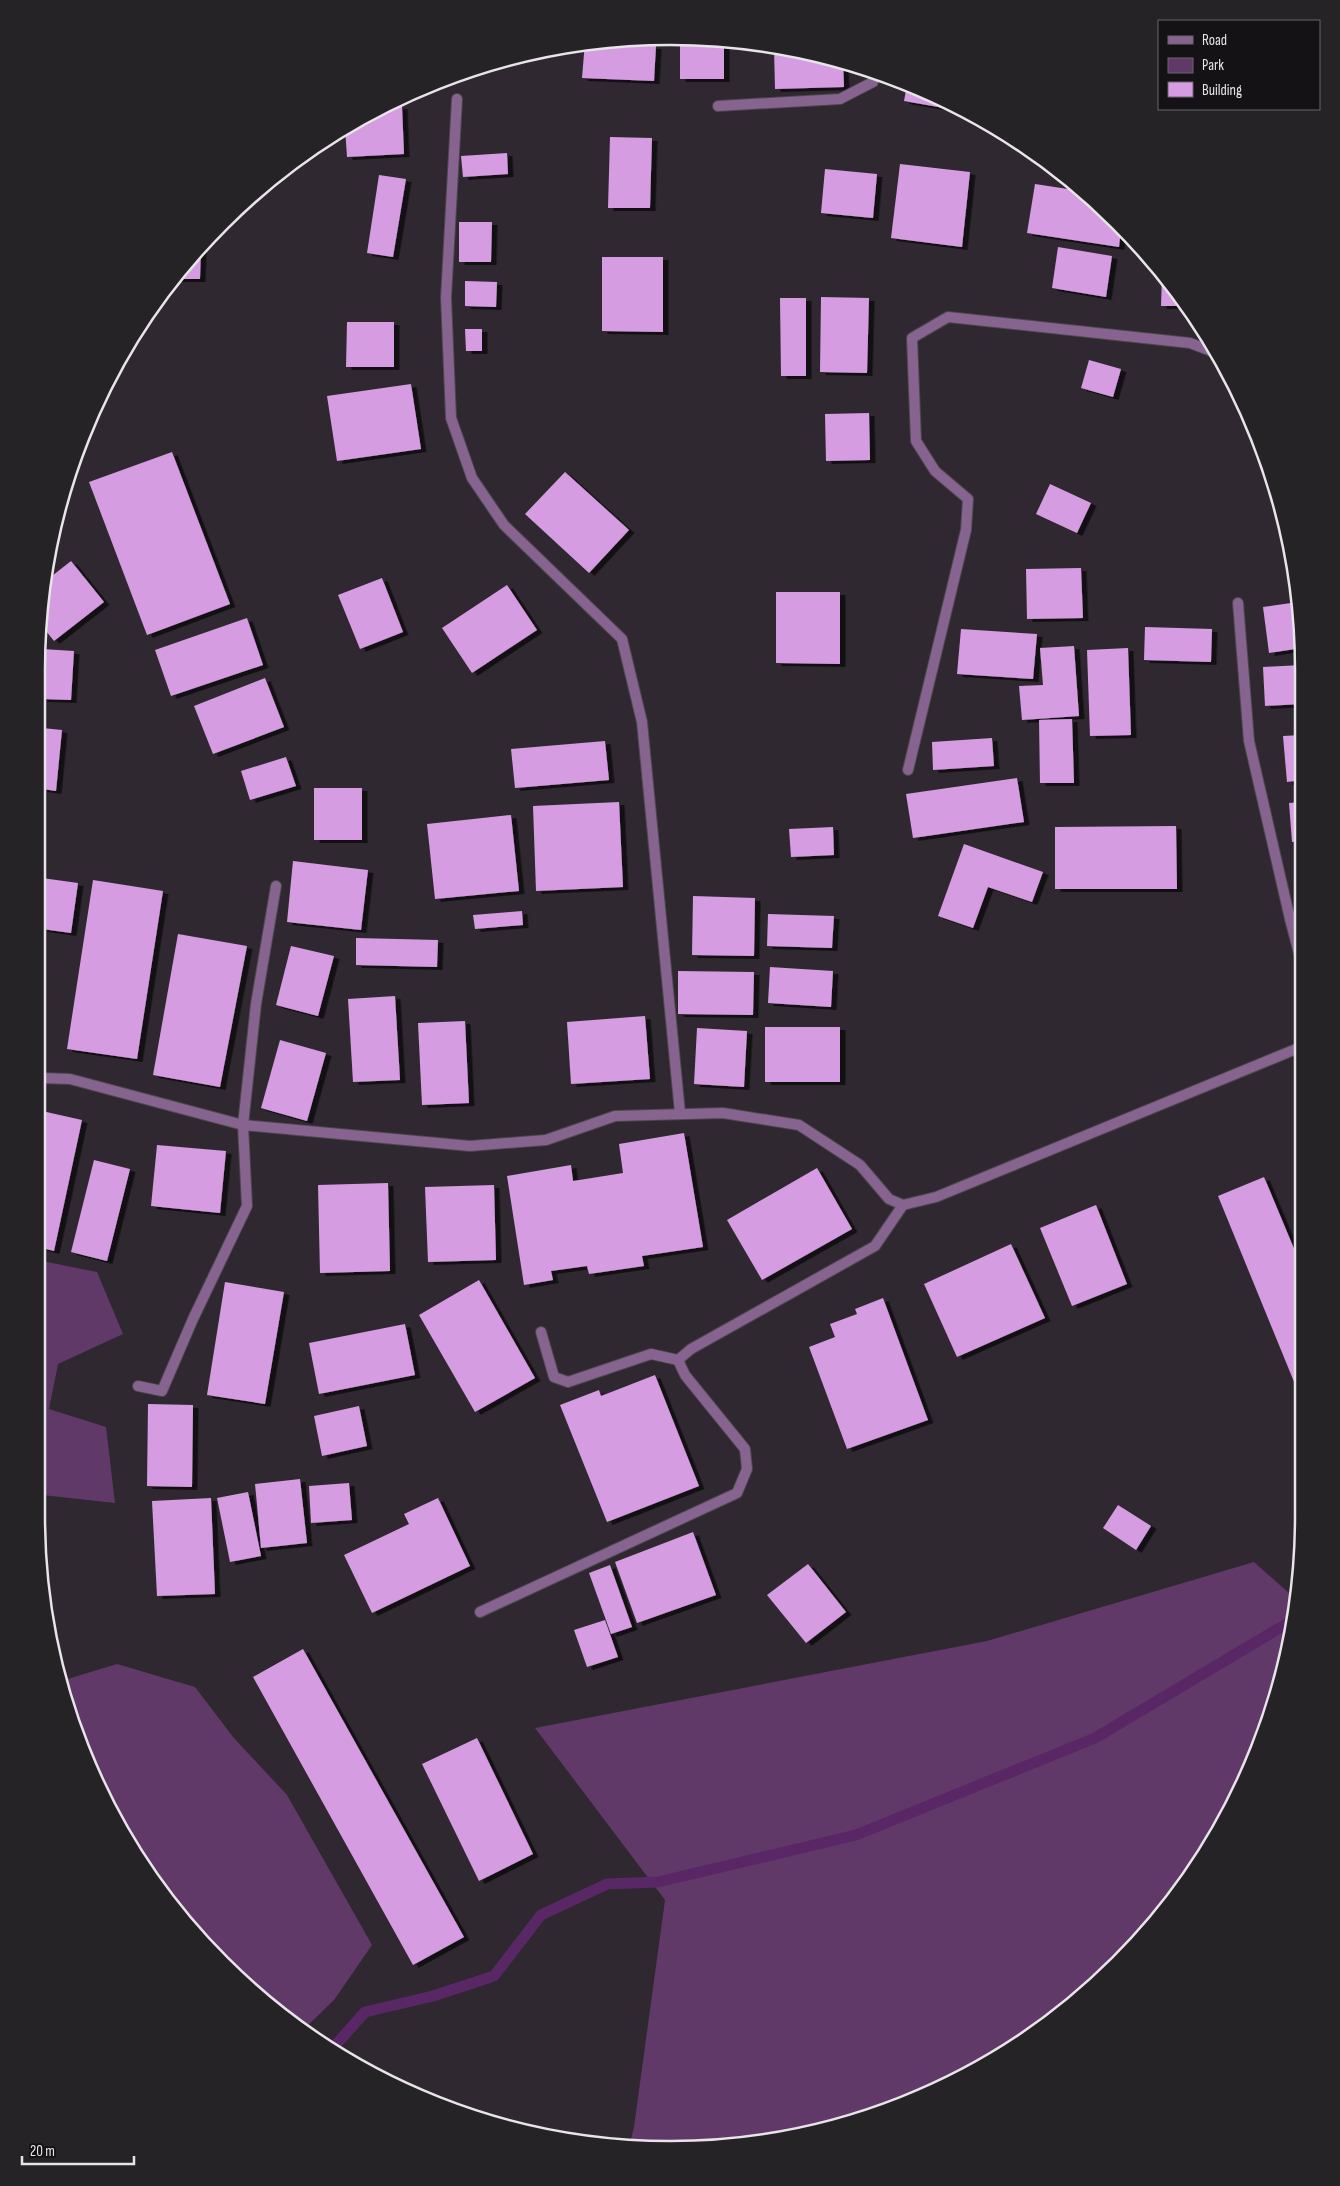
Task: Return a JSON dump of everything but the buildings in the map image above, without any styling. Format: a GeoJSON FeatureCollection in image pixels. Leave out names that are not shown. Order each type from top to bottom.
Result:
{"type":"FeatureCollection","features":[{"type":"Feature","properties":{"kind":"street"},"geometry":{"type":"LineString","coordinates":[[718,106],[840,99],[873,82],[873,79]]}},
{"type":"Feature","properties":{"kind":"street"},"geometry":{"type":"LineString","coordinates":[[457,99],[446,298],[451,418],[472,478],[504,525],[622,639],[642,722],[680,1113]]}},
{"type":"Feature","properties":{"kind":"street"},"geometry":{"type":"LineString","coordinates":[[908,770],[966,530],[968,499],[935,471],[916,441],[912,338],[948,317],[1190,342],[1205,348]]}},
{"type":"Feature","properties":{"kind":"street"},"geometry":{"type":"LineString","coordinates":[[1238,603],[1248,741],[1295,938]]}},
{"type":"Feature","properties":{"kind":"street"},"geometry":{"type":"LineString","coordinates":[[138,1386],[162,1391],[193,1319],[248,1206],[244,1125],[256,1004],[276,886]]}},
{"type":"Feature","properties":{"kind":"street"},"geometry":{"type":"LineString","coordinates":[[1290,919],[1295,916]]}},
{"type":"Feature","properties":{"kind":"street"},"geometry":{"type":"LineString","coordinates":[[45,1078],[70,1079],[244,1125],[470,1146],[546,1140],[615,1116],[722,1113],[799,1125],[860,1165],[889,1199],[903,1205],[936,1197],[1295,1049]]}},
{"type":"Feature","properties":{"kind":"street"},"geometry":{"type":"LineString","coordinates":[[678,1360],[691,1349],[875,1246],[903,1205]]}},
{"type":"Feature","properties":{"kind":"street"},"geometry":{"type":"LineString","coordinates":[[541,1332],[554,1377],[568,1382],[651,1354],[678,1360]]}},
{"type":"Feature","properties":{"kind":"street"},"geometry":{"type":"LineString","coordinates":[[480,1612],[737,1493],[747,1469],[745,1449],[685,1375],[678,1360]]}},
{"type":"Feature","properties":{"kind":"green space"},"geometry":{"type":"Polygon","coordinates":[[[45,1262],[97,1272],[123,1334],[58,1364],[49,1409],[106,1427],[115,1503],[45,1495],[45,1262]]]}},
{"type":"Feature","properties":{"kind":"green space"},"geometry":{"type":"Polygon","coordinates":[[[1254,1562],[1290,1594],[1274,1678],[1262,1717],[1231,1792],[1190,1863],[1166,1896],[1112,1958],[1082,1986],[1017,2036],[982,2057],[946,2077],[871,2108],[832,2120],[752,2136],[711,2140],[631,2140],[665,1900],[535,1728],[987,1641],[1254,1562]]]}},
{"type":"Feature","properties":{"kind":"green space"},"geometry":{"type":"Polygon","coordinates":[[[117,1664],[195,1687],[233,1737],[287,1795],[372,1945],[334,2000],[308,2025],[258,1986],[228,1958],[200,1928],[150,1863],[109,1792],[78,1717],[66,1679],[117,1664]]]}},
{"type":"Feature","properties":{"kind":"waterway"},"geometry":{"type":"LineString","coordinates":[[336,2044],[365,2012],[433,1996],[494,1976],[541,1915],[607,1884],[658,1882],[856,1835],[1095,1738],[1285,1625]]}}]}
